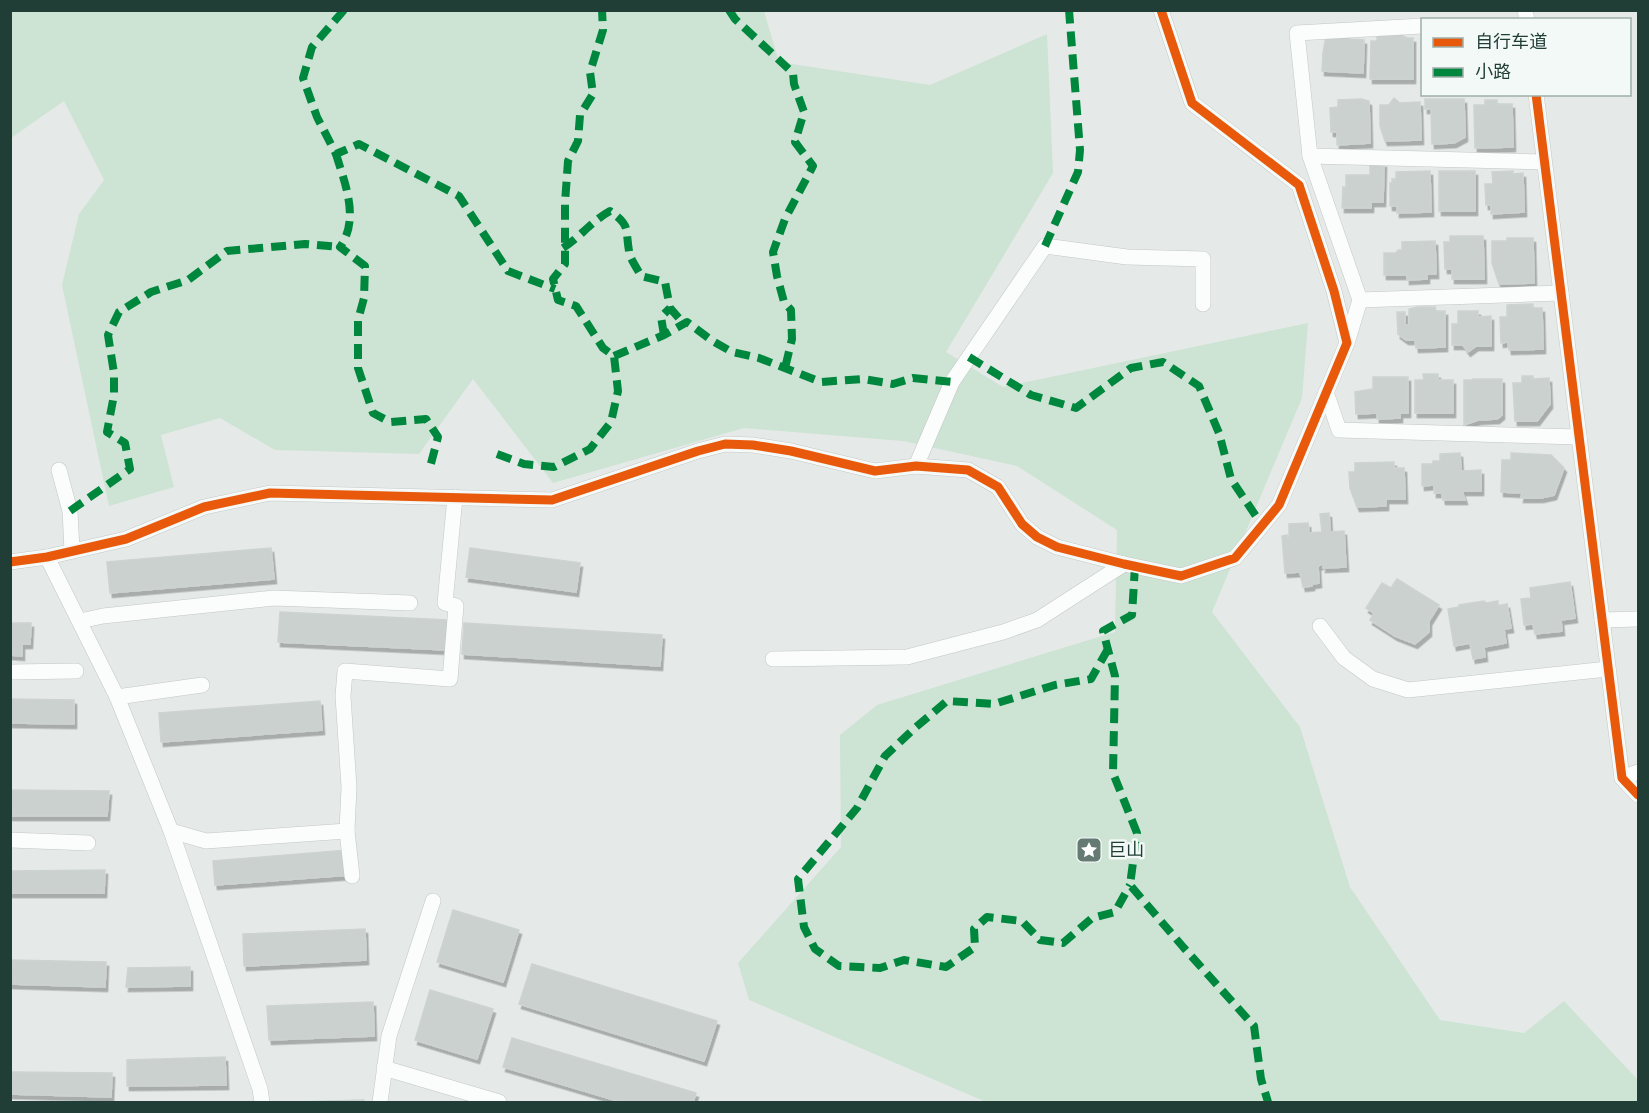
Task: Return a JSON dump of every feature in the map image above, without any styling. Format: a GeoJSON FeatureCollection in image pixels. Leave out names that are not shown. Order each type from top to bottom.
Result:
{"type":"FeatureCollection","features":[{"type":"Feature","properties":{"kind":"street"},"geometry":{"type":"LineString","coordinates":[[1161,10],[1192,103],[1299,185],[1334,291],[1347,343]]}},
{"type":"Feature","properties":{"kind":"street"},"geometry":{"type":"LineString","coordinates":[[10,562],[47,557],[126,539],[204,507],[270,493],[552,500],[725,444],[753,445],[781,450],[875,471],[916,466],[968,470],[998,487],[1022,524],[1037,537],[1057,547],[1124,564],[1181,576],[1235,558],[1280,505],[1347,343],[1360,300],[1310,156],[1297,33],[1421,26]]}},
{"type":"Feature","properties":{"kind":"street"},"geometry":{"type":"LineString","coordinates":[[1536,96],[1622,778],[1638,795]]}},
{"type":"Feature","properties":{"kind":"street"},"geometry":{"type":"LineString","coordinates":[[1310,156],[1544,162]]}},
{"type":"Feature","properties":{"kind":"street"},"geometry":{"type":"LineString","coordinates":[[916,466],[952,382],[1045,246],[1127,257],[1203,259],[1203,304]]}},
{"type":"Feature","properties":{"kind":"street"},"geometry":{"type":"LineString","coordinates":[[1360,300],[1561,293]]}},
{"type":"Feature","properties":{"kind":"street"},"geometry":{"type":"LineString","coordinates":[[1326,392],[1339,429],[1579,437]]}},
{"type":"Feature","properties":{"kind":"street"},"geometry":{"type":"LineString","coordinates":[[59,470],[70,511],[72,551]]}},
{"type":"Feature","properties":{"kind":"street"},"geometry":{"type":"LineString","coordinates":[[352,876],[347,831],[349,788],[343,696],[345,671],[450,679],[456,606],[445,603],[455,498]]}},
{"type":"Feature","properties":{"kind":"street"},"geometry":{"type":"LineString","coordinates":[[47,557],[117,697],[171,831],[260,1089],[262,1102]]}},
{"type":"Feature","properties":{"kind":"street"},"geometry":{"type":"LineString","coordinates":[[773,659],[907,657],[1003,632],[1037,620],[1124,564]]}},
{"type":"Feature","properties":{"kind":"street"},"geometry":{"type":"LineString","coordinates":[[80,621],[103,616],[274,598],[410,603]]}},
{"type":"Feature","properties":{"kind":"street"},"geometry":{"type":"LineString","coordinates":[[1602,620],[1638,619]]}},
{"type":"Feature","properties":{"kind":"street"},"geometry":{"type":"LineString","coordinates":[[1320,626],[1344,658],[1373,679],[1408,690],[1608,669]]}},
{"type":"Feature","properties":{"kind":"street"},"geometry":{"type":"LineString","coordinates":[[10,672],[76,671]]}},
{"type":"Feature","properties":{"kind":"street"},"geometry":{"type":"LineString","coordinates":[[117,697],[202,685]]}},
{"type":"Feature","properties":{"kind":"street"},"geometry":{"type":"LineString","coordinates":[[1622,778],[1638,772]]}},
{"type":"Feature","properties":{"kind":"street"},"geometry":{"type":"LineString","coordinates":[[171,831],[206,841],[347,831]]}},
{"type":"Feature","properties":{"kind":"street"},"geometry":{"type":"LineString","coordinates":[[10,840],[88,843]]}},
{"type":"Feature","properties":{"kind":"street"},"geometry":{"type":"LineString","coordinates":[[380,1102],[389,1036],[433,901]]}},
{"type":"Feature","properties":{"kind":"street"},"geometry":{"type":"LineString","coordinates":[[384,1068],[499,1102]]}},
{"type":"Feature","properties":{"kind":"green space"},"geometry":{"type":"Polygon","coordinates":[[[11,11],[764,11],[779,62],[930,85],[1047,34],[1053,173],[946,352],[1003,387],[1308,323],[1302,398],[1212,612],[1300,727],[1350,887],[1440,1020],[1524,1033],[1564,1001],[1638,1080],[1638,1102],[986,1102],[749,1000],[738,963],[841,847],[840,735],[877,705],[1115,632],[1117,530],[1017,466],[903,441],[744,428],[553,483],[473,379],[419,454],[275,450],[220,418],[161,435],[174,487],[109,506],[62,285],[79,214],[104,180],[64,101],[11,138],[11,11]]]}},
{"type":"Feature","properties":{"kind":"building"},"geometry":{"type":"Polygon","coordinates":[[[1377,33],[1403,33],[1403,38],[1413,38],[1413,79],[1370,79],[1371,41],[1377,41],[1377,33]]]}},
{"type":"Feature","properties":{"kind":"building"},"geometry":{"type":"Polygon","coordinates":[[[1348,35],[1349,39],[1364,40],[1363,73],[1322,71],[1326,36],[1348,35]]]}},
{"type":"Feature","properties":{"kind":"building"},"geometry":{"type":"Polygon","coordinates":[[[1394,98],[1400,103],[1420,102],[1421,140],[1385,141],[1380,126],[1380,105],[1389,105],[1394,98]]]}},
{"type":"Feature","properties":{"kind":"building"},"geometry":{"type":"Polygon","coordinates":[[[1425,99],[1464,99],[1465,137],[1454,143],[1432,144],[1431,109],[1425,109],[1425,99]]]}},
{"type":"Feature","properties":{"kind":"building"},"geometry":{"type":"Polygon","coordinates":[[[1338,100],[1369,101],[1370,143],[1337,145],[1337,132],[1331,132],[1330,108],[1338,107],[1338,100]]]}},
{"type":"Feature","properties":{"kind":"building"},"geometry":{"type":"Polygon","coordinates":[[[1485,100],[1497,100],[1497,104],[1512,104],[1513,147],[1475,148],[1474,105],[1485,105],[1485,100]]]}},
{"type":"Feature","properties":{"kind":"building"},"geometry":{"type":"Polygon","coordinates":[[[1370,163],[1384,163],[1383,202],[1371,202],[1371,208],[1342,208],[1346,175],[1370,175],[1370,163]]]}},
{"type":"Feature","properties":{"kind":"building"},"geometry":{"type":"Polygon","coordinates":[[[1430,171],[1431,212],[1397,213],[1397,206],[1390,206],[1390,183],[1392,179],[1396,179],[1396,172],[1430,171]]]}},
{"type":"Feature","properties":{"kind":"building"},"geometry":{"type":"Polygon","coordinates":[[[1439,171],[1475,171],[1475,211],[1439,211],[1439,171]]]}},
{"type":"Feature","properties":{"kind":"building"},"geometry":{"type":"Polygon","coordinates":[[[1513,171],[1513,174],[1523,173],[1524,212],[1491,214],[1491,205],[1486,205],[1485,184],[1493,184],[1492,172],[1513,171]]]}},
{"type":"Feature","properties":{"kind":"building"},"geometry":{"type":"Polygon","coordinates":[[[1450,236],[1483,236],[1484,279],[1452,279],[1452,269],[1445,269],[1444,242],[1450,242],[1450,236]]]}},
{"type":"Feature","properties":{"kind":"building"},"geometry":{"type":"Polygon","coordinates":[[[1507,238],[1533,238],[1534,283],[1499,284],[1492,263],[1492,241],[1507,241],[1507,238]]]}},
{"type":"Feature","properties":{"kind":"building"},"geometry":{"type":"Polygon","coordinates":[[[1435,241],[1436,274],[1427,274],[1427,279],[1407,280],[1407,275],[1384,275],[1384,253],[1396,253],[1402,250],[1402,242],[1435,241]]]}},
{"type":"Feature","properties":{"kind":"building"},"geometry":{"type":"Polygon","coordinates":[[[1533,304],[1533,308],[1542,308],[1543,349],[1509,350],[1508,342],[1501,343],[1500,317],[1507,317],[1507,305],[1533,304]]]}},
{"type":"Feature","properties":{"kind":"building"},"geometry":{"type":"Polygon","coordinates":[[[1435,307],[1436,311],[1445,311],[1445,347],[1416,348],[1415,340],[1406,340],[1398,334],[1397,312],[1405,312],[1405,325],[1409,325],[1409,309],[1435,307]]]}},
{"type":"Feature","properties":{"kind":"building"},"geometry":{"type":"Polygon","coordinates":[[[1458,311],[1478,311],[1478,317],[1491,316],[1491,346],[1476,346],[1468,352],[1463,345],[1452,345],[1452,324],[1458,324],[1458,311]]]}},
{"type":"Feature","properties":{"kind":"building"},"geometry":{"type":"Polygon","coordinates":[[[1423,374],[1438,374],[1438,380],[1453,380],[1453,413],[1415,413],[1415,380],[1424,380],[1423,374]]]}},
{"type":"Feature","properties":{"kind":"building"},"geometry":{"type":"Polygon","coordinates":[[[1522,376],[1533,376],[1533,379],[1549,378],[1550,404],[1537,421],[1515,421],[1513,383],[1522,383],[1522,376]]]}},
{"type":"Feature","properties":{"kind":"building"},"geometry":{"type":"Polygon","coordinates":[[[1373,377],[1408,377],[1408,413],[1400,413],[1400,418],[1377,419],[1377,413],[1356,414],[1355,392],[1373,389],[1373,377]]]}},
{"type":"Feature","properties":{"kind":"building"},"geometry":{"type":"Polygon","coordinates":[[[1502,379],[1502,415],[1497,419],[1478,420],[1464,425],[1464,380],[1502,379]]]}},
{"type":"Feature","properties":{"kind":"building"},"geometry":{"type":"Polygon","coordinates":[[[1460,453],[1461,471],[1481,470],[1481,491],[1462,491],[1465,500],[1443,500],[1442,493],[1434,493],[1434,485],[1422,486],[1422,464],[1433,464],[1433,461],[1440,461],[1440,454],[1460,453]]]}},
{"type":"Feature","properties":{"kind":"building"},"geometry":{"type":"Polygon","coordinates":[[[1511,453],[1551,455],[1564,468],[1554,495],[1541,498],[1521,498],[1522,493],[1501,492],[1502,460],[1511,460],[1511,453]]]}},
{"type":"Feature","properties":{"kind":"building"},"geometry":{"type":"Polygon","coordinates":[[[1394,462],[1394,468],[1404,468],[1405,499],[1386,499],[1386,506],[1357,507],[1350,488],[1349,472],[1355,472],[1355,463],[1394,462]]]}},
{"type":"Feature","properties":{"kind":"building"},"geometry":{"type":"Polygon","coordinates":[[[1329,513],[1330,532],[1344,531],[1346,567],[1323,568],[1324,563],[1318,566],[1319,583],[1303,587],[1300,572],[1285,573],[1282,536],[1289,537],[1289,524],[1308,523],[1309,533],[1322,532],[1320,514],[1329,513]]]}},
{"type":"Feature","properties":{"kind":"building"},"geometry":{"type":"Polygon","coordinates":[[[271,548],[274,579],[110,593],[107,562],[271,548]]]}},
{"type":"Feature","properties":{"kind":"building"},"geometry":{"type":"Polygon","coordinates":[[[470,548],[580,563],[576,592],[466,577],[470,548]]]}},
{"type":"Feature","properties":{"kind":"building"},"geometry":{"type":"Polygon","coordinates":[[[1397,579],[1439,605],[1429,621],[1429,632],[1415,644],[1395,636],[1370,620],[1374,613],[1366,608],[1382,583],[1391,588],[1397,579]]]}},
{"type":"Feature","properties":{"kind":"building"},"geometry":{"type":"Polygon","coordinates":[[[1570,582],[1575,618],[1561,620],[1562,631],[1535,634],[1533,624],[1524,625],[1521,599],[1531,598],[1530,588],[1570,582]]]}},
{"type":"Feature","properties":{"kind":"building"},"geometry":{"type":"Polygon","coordinates":[[[1484,601],[1486,603],[1498,601],[1498,606],[1507,604],[1511,628],[1504,629],[1506,643],[1484,647],[1485,657],[1473,659],[1470,643],[1454,646],[1448,609],[1484,601]]]}},
{"type":"Feature","properties":{"kind":"building"},"geometry":{"type":"Polygon","coordinates":[[[280,612],[448,620],[447,650],[278,642],[280,612]]]}},
{"type":"Feature","properties":{"kind":"building"},"geometry":{"type":"Polygon","coordinates":[[[10,623],[31,623],[30,644],[22,644],[22,656],[10,655],[10,623]]]}},
{"type":"Feature","properties":{"kind":"building"},"geometry":{"type":"Polygon","coordinates":[[[464,623],[662,635],[660,666],[462,654],[464,623]]]}},
{"type":"Feature","properties":{"kind":"building"},"geometry":{"type":"Polygon","coordinates":[[[10,699],[74,700],[74,724],[10,723],[10,699]]]}},
{"type":"Feature","properties":{"kind":"building"},"geometry":{"type":"Polygon","coordinates":[[[320,701],[322,730],[161,742],[159,713],[320,701]]]}},
{"type":"Feature","properties":{"kind":"building"},"geometry":{"type":"Polygon","coordinates":[[[10,790],[109,791],[107,816],[10,816],[10,790]]]}},
{"type":"Feature","properties":{"kind":"building"},"geometry":{"type":"Polygon","coordinates":[[[347,850],[349,875],[215,885],[213,861],[347,850]]]}},
{"type":"Feature","properties":{"kind":"building"},"geometry":{"type":"Polygon","coordinates":[[[105,870],[104,893],[10,893],[10,871],[105,870]]]}},
{"type":"Feature","properties":{"kind":"building"},"geometry":{"type":"Polygon","coordinates":[[[453,910],[519,930],[503,982],[437,962],[453,910]]]}},
{"type":"Feature","properties":{"kind":"building"},"geometry":{"type":"Polygon","coordinates":[[[365,929],[366,960],[244,966],[243,934],[365,929]]]}},
{"type":"Feature","properties":{"kind":"building"},"geometry":{"type":"Polygon","coordinates":[[[10,960],[106,962],[105,987],[10,984],[10,960]]]}},
{"type":"Feature","properties":{"kind":"building"},"geometry":{"type":"Polygon","coordinates":[[[532,964],[717,1021],[704,1061],[519,1004],[532,964]]]}},
{"type":"Feature","properties":{"kind":"building"},"geometry":{"type":"Polygon","coordinates":[[[190,967],[190,986],[126,987],[128,968],[190,967]]]}},
{"type":"Feature","properties":{"kind":"building"},"geometry":{"type":"Polygon","coordinates":[[[430,990],[493,1009],[477,1059],[415,1040],[430,990]]]}},
{"type":"Feature","properties":{"kind":"building"},"geometry":{"type":"Polygon","coordinates":[[[373,1002],[374,1036],[269,1040],[267,1006],[373,1002]]]}},
{"type":"Feature","properties":{"kind":"building"},"geometry":{"type":"Polygon","coordinates":[[[512,1038],[696,1093],[693,1102],[621,1102],[503,1067],[512,1038]]]}},
{"type":"Feature","properties":{"kind":"building"},"geometry":{"type":"Polygon","coordinates":[[[225,1057],[226,1085],[127,1086],[127,1060],[225,1057]]]}},
{"type":"Feature","properties":{"kind":"building"},"geometry":{"type":"Polygon","coordinates":[[[10,1072],[112,1073],[111,1097],[10,1094],[10,1072]]]}},
{"type":"Feature","properties":{"kind":"building"},"geometry":{"type":"Polygon","coordinates":[[[364,1100],[364,1102],[292,1102],[364,1100]]]}},
{"type":"Feature","properties":{"kind":"marked path"},"geometry":{"type":"LineString","coordinates":[[344,10],[312,47],[303,78],[317,117],[336,154],[359,144],[459,196],[508,271],[555,289]]}},
{"type":"Feature","properties":{"kind":"marked path"},"geometry":{"type":"LineString","coordinates":[[497,454],[524,464],[554,467],[590,449],[611,422],[618,391],[614,356],[603,348],[576,306],[558,300],[553,279],[565,264],[568,161],[578,141],[580,115],[593,94],[590,72],[603,30],[602,10]]}},
{"type":"Feature","properties":{"kind":"marked path"},"geometry":{"type":"LineString","coordinates":[[729,10],[735,19],[793,73],[794,84],[804,112],[795,142],[813,166],[785,219],[773,252],[784,302],[791,310],[792,339],[785,368]]}},
{"type":"Feature","properties":{"kind":"marked path"},"geometry":{"type":"LineString","coordinates":[[1045,246],[1078,172],[1080,150],[1069,10]]}},
{"type":"Feature","properties":{"kind":"marked path"},"geometry":{"type":"LineString","coordinates":[[336,154],[350,213],[346,236],[340,247],[365,266],[364,298],[358,320],[358,368],[373,413],[390,422],[426,419],[438,437],[429,471]]}},
{"type":"Feature","properties":{"kind":"marked path"},"geometry":{"type":"LineString","coordinates":[[563,248],[610,211],[624,224],[630,254],[641,276],[665,282],[670,308],[684,324]]}},
{"type":"Feature","properties":{"kind":"marked path"},"geometry":{"type":"LineString","coordinates":[[70,511],[130,469],[125,443],[107,432],[114,395],[114,373],[108,335],[119,312],[151,292],[188,280],[227,251],[305,244],[340,247]]}},
{"type":"Feature","properties":{"kind":"marked path"},"geometry":{"type":"LineString","coordinates":[[664,335],[661,317],[670,308]]}},
{"type":"Feature","properties":{"kind":"marked path"},"geometry":{"type":"LineString","coordinates":[[614,356],[664,335],[687,322],[732,352],[759,358],[821,382],[863,379],[893,384],[913,378],[952,382]]}},
{"type":"Feature","properties":{"kind":"marked path"},"geometry":{"type":"LineString","coordinates":[[969,357],[1031,395],[1076,408],[1131,368],[1163,362],[1199,386],[1219,433],[1231,479],[1262,525]]}},
{"type":"Feature","properties":{"kind":"marked path"},"geometry":{"type":"LineString","coordinates":[[1135,566],[1132,615],[1103,631],[1115,676],[1113,773],[1137,833],[1130,885],[1254,1026],[1261,1079],[1268,1102]]}},
{"type":"Feature","properties":{"kind":"marked path"},"geometry":{"type":"LineString","coordinates":[[1108,649],[1091,679],[1055,685],[994,704],[947,701],[885,756],[857,808],[798,879],[804,927],[815,949],[839,966],[880,968],[904,960],[946,967],[975,947],[974,929],[987,917],[1022,921],[1040,940],[1063,943],[1092,918],[1115,912],[1130,885]]}},
{"type":"Feature","properties":{"kind":"cycle path"},"geometry":{"type":"LineString","coordinates":[[10,562],[47,557],[126,539],[204,507],[270,493],[552,500],[725,444],[753,445],[791,451],[875,471],[916,466],[968,470],[998,487],[1022,524],[1037,537],[1057,547],[1124,564],[1181,576],[1235,558],[1279,505],[1347,343],[1334,291],[1299,185],[1192,103],[1161,10]]}},
{"type":"Feature","properties":{"kind":"cycle path"},"geometry":{"type":"LineString","coordinates":[[1536,96],[1622,778],[1638,795]]}},
{"type":"Feature","properties":{"kind":"place","name":"巨山"},"geometry":{"type":"Point","coordinates":[1089,850]}}]}
